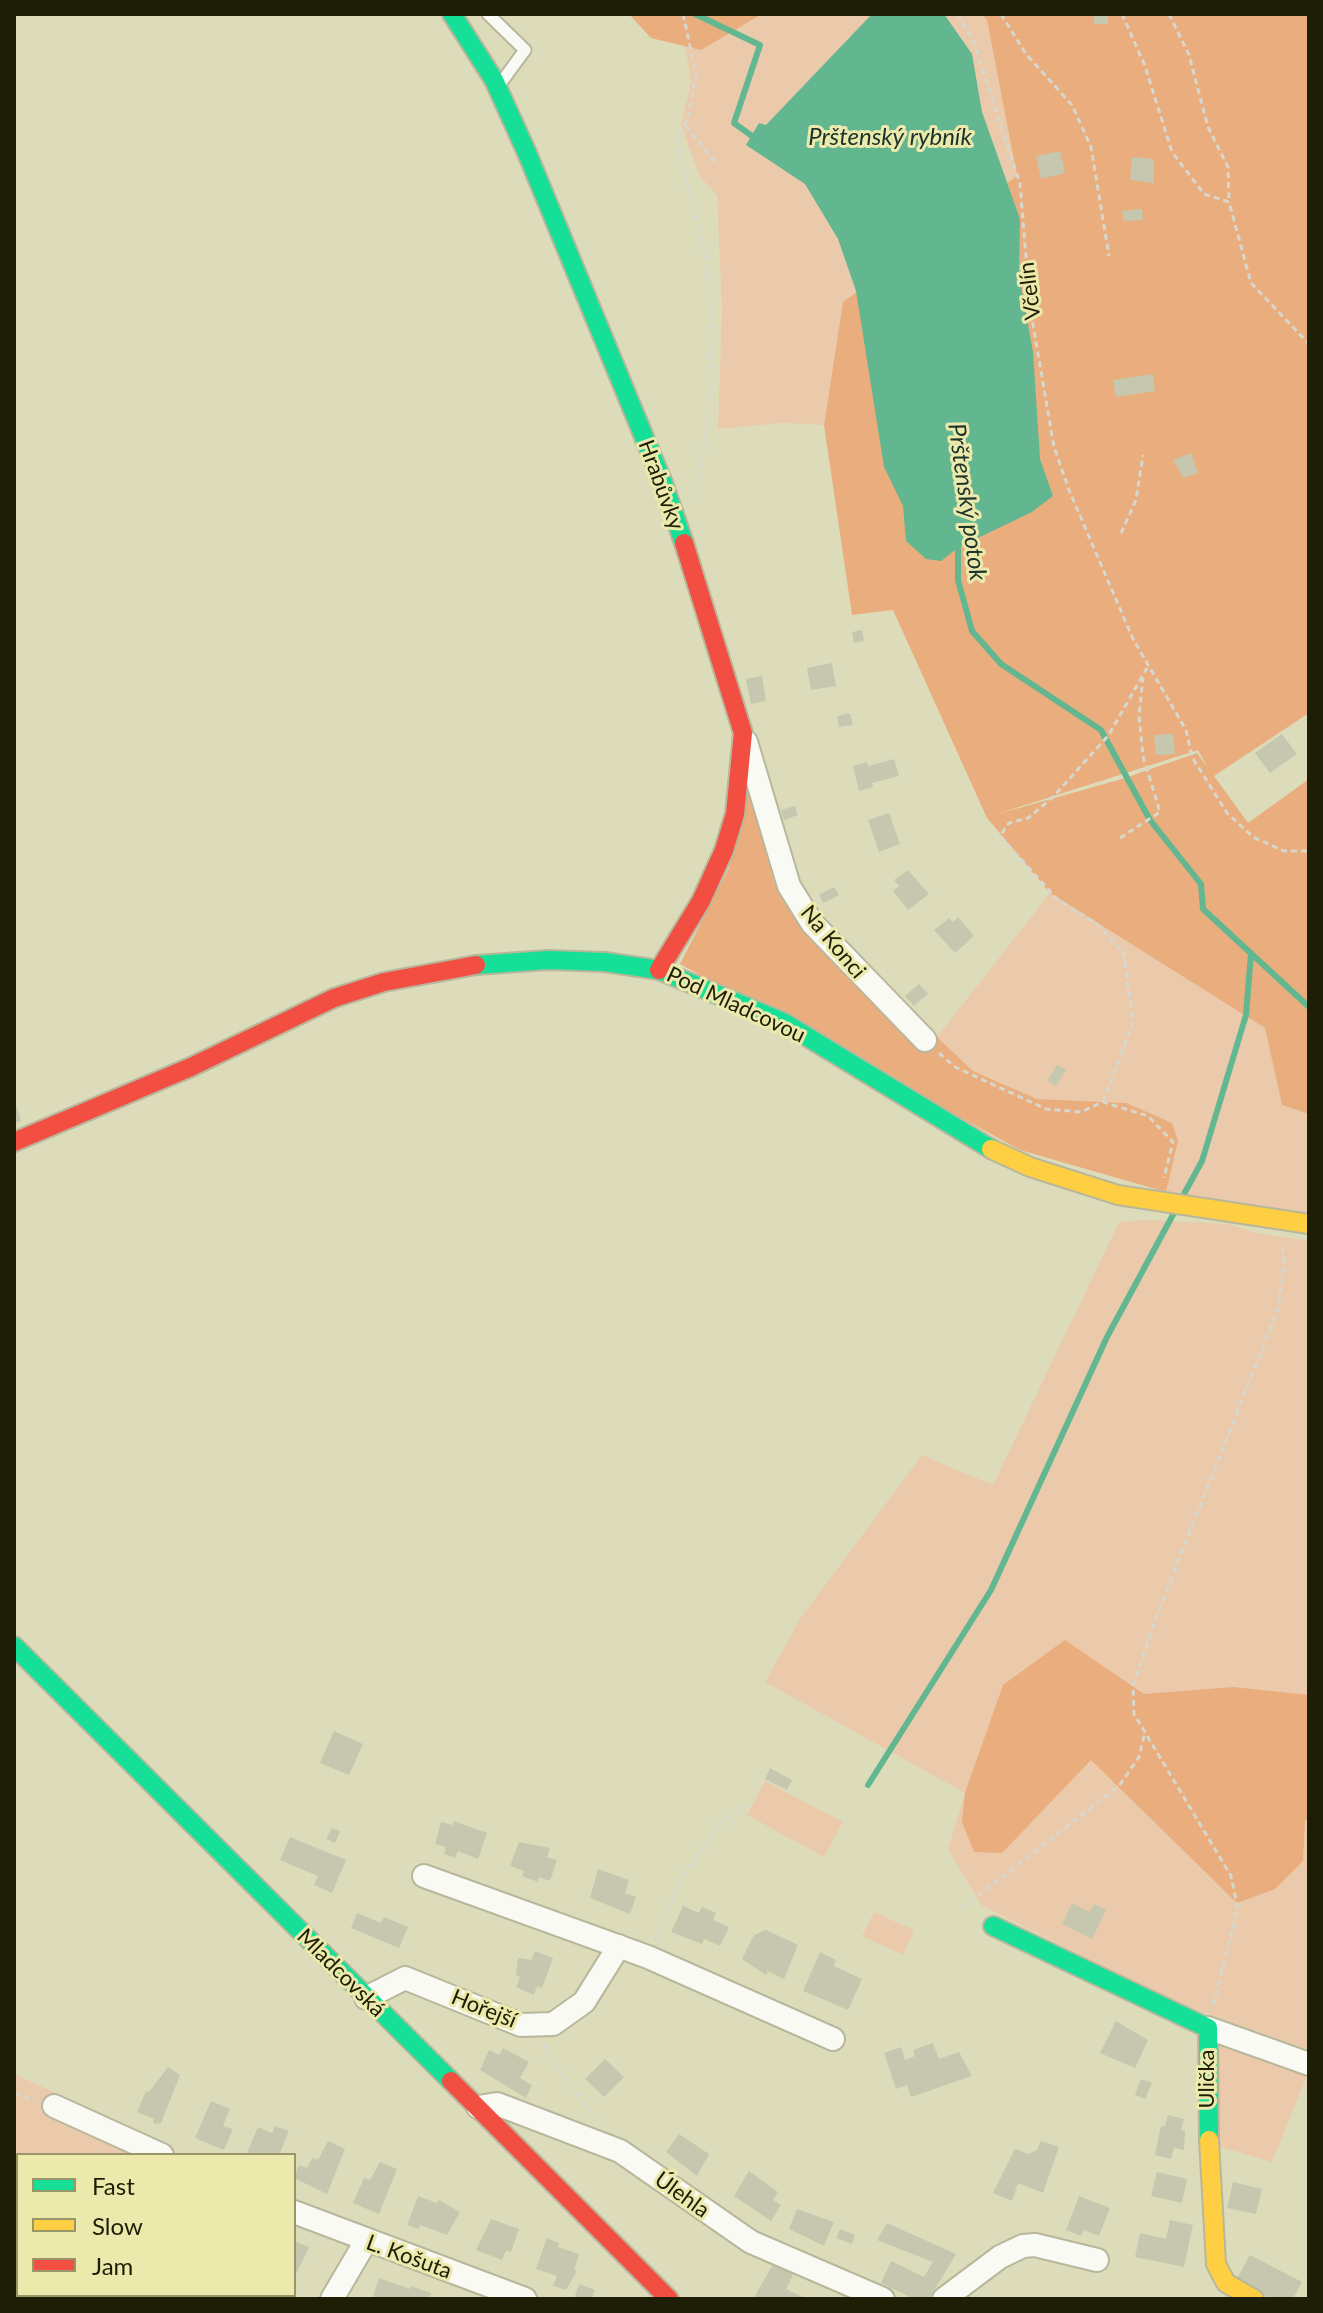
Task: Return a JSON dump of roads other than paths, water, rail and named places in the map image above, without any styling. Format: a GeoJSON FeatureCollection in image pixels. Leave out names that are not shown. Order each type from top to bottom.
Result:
{"type":"FeatureCollection","features":[{"type":"Feature","properties":{"kind":"street","name":"Hrabůvky"},"geometry":{"type":"LineString","coordinates":[[452,14],[497,88],[663,483],[743,733],[735,814],[724,850],[701,901],[659,970]]}},
{"type":"Feature","properties":{"kind":"street","name":"Na Konci"},"geometry":{"type":"LineString","coordinates":[[743,733],[789,886],[812,923],[925,1040]]}},
{"type":"Feature","properties":{"kind":"street","name":"Pod Mladcovou"},"geometry":{"type":"LineString","coordinates":[[14,1142],[191,1067],[334,998],[384,982],[467,966],[548,960],[605,962],[659,970],[783,1022],[984,1145],[1030,1167],[1118,1195],[1309,1224]]}},
{"type":"Feature","properties":{"kind":"street","name":"Mladcovská"},"geometry":{"type":"LineString","coordinates":[[14,1646],[669,2299]]}},
{"type":"Feature","properties":{"kind":"street"},"geometry":{"type":"LineString","coordinates":[[424,1876],[666,1964],[833,2039]]}},
{"type":"Feature","properties":{"kind":"street","name":"Ulička"},"geometry":{"type":"LineString","coordinates":[[993,1926],[1208,2028],[1207,2114],[1216,2264],[1226,2283],[1254,2299]]}},
{"type":"Feature","properties":{"kind":"street","name":"Hořejší"},"geometry":{"type":"LineString","coordinates":[[366,1998],[405,1978],[521,2025],[553,2024],[584,2002],[619,1946]]}},
{"type":"Feature","properties":{"kind":"street"},"geometry":{"type":"LineString","coordinates":[[1208,2028],[1309,2064]]}},
{"type":"Feature","properties":{"kind":"street","name":"Úlehla"},"geometry":{"type":"LineString","coordinates":[[478,2107],[489,2103],[507,2107],[620,2151],[751,2242],[883,2299]]}},
{"type":"Feature","properties":{"kind":"street"},"geometry":{"type":"LineString","coordinates":[[54,2106],[158,2153]]}},
{"type":"Feature","properties":{"kind":"street","name":"L. Košuta"},"geometry":{"type":"LineString","coordinates":[[296,2213],[525,2299]]}},
{"type":"Feature","properties":{"kind":"street"},"geometry":{"type":"LineString","coordinates":[[332,2299],[366,2241]]}},
{"type":"Feature","properties":{"kind":"street"},"geometry":{"type":"LineString","coordinates":[[944,2299],[1000,2257],[1023,2246],[1035,2245],[1097,2260]]}},
{"type":"Feature","properties":{"kind":"lane"},"geometry":{"type":"LineString","coordinates":[[488,14],[525,50],[497,88]]}},
{"type":"Feature","properties":{"kind":"water","name":"Prštenský rybník"},"geometry":{"type":"Polygon","coordinates":[[[872,14],[944,14],[972,54],[982,112],[1020,219],[1019,275],[1033,352],[1040,459],[1053,496],[1032,512],[959,547],[941,561],[926,559],[906,541],[903,506],[884,467],[856,291],[838,239],[805,184],[746,145],[759,123],[766,125],[872,14]]]}},
{"type":"Feature","properties":{"kind":"waterway","name":"Prštenský potok"},"geometry":{"type":"LineString","coordinates":[[695,14],[760,45],[734,123],[752,136],[760,137]]}},
{"type":"Feature","properties":{"kind":"waterway","name":"Prštenský potok"},"geometry":{"type":"LineString","coordinates":[[958,541],[958,580],[972,631],[1001,664],[1101,730],[1150,820],[1201,884],[1203,909],[1309,1007]]}},
{"type":"Feature","properties":{"kind":"waterway"},"geometry":{"type":"LineString","coordinates":[[1184,1194],[1202,1161],[1246,1015],[1251,953]]}},
{"type":"Feature","properties":{"kind":"waterway"},"geometry":{"type":"LineString","coordinates":[[868,1785],[991,1590],[1107,1337],[1175,1211]]}}]}
